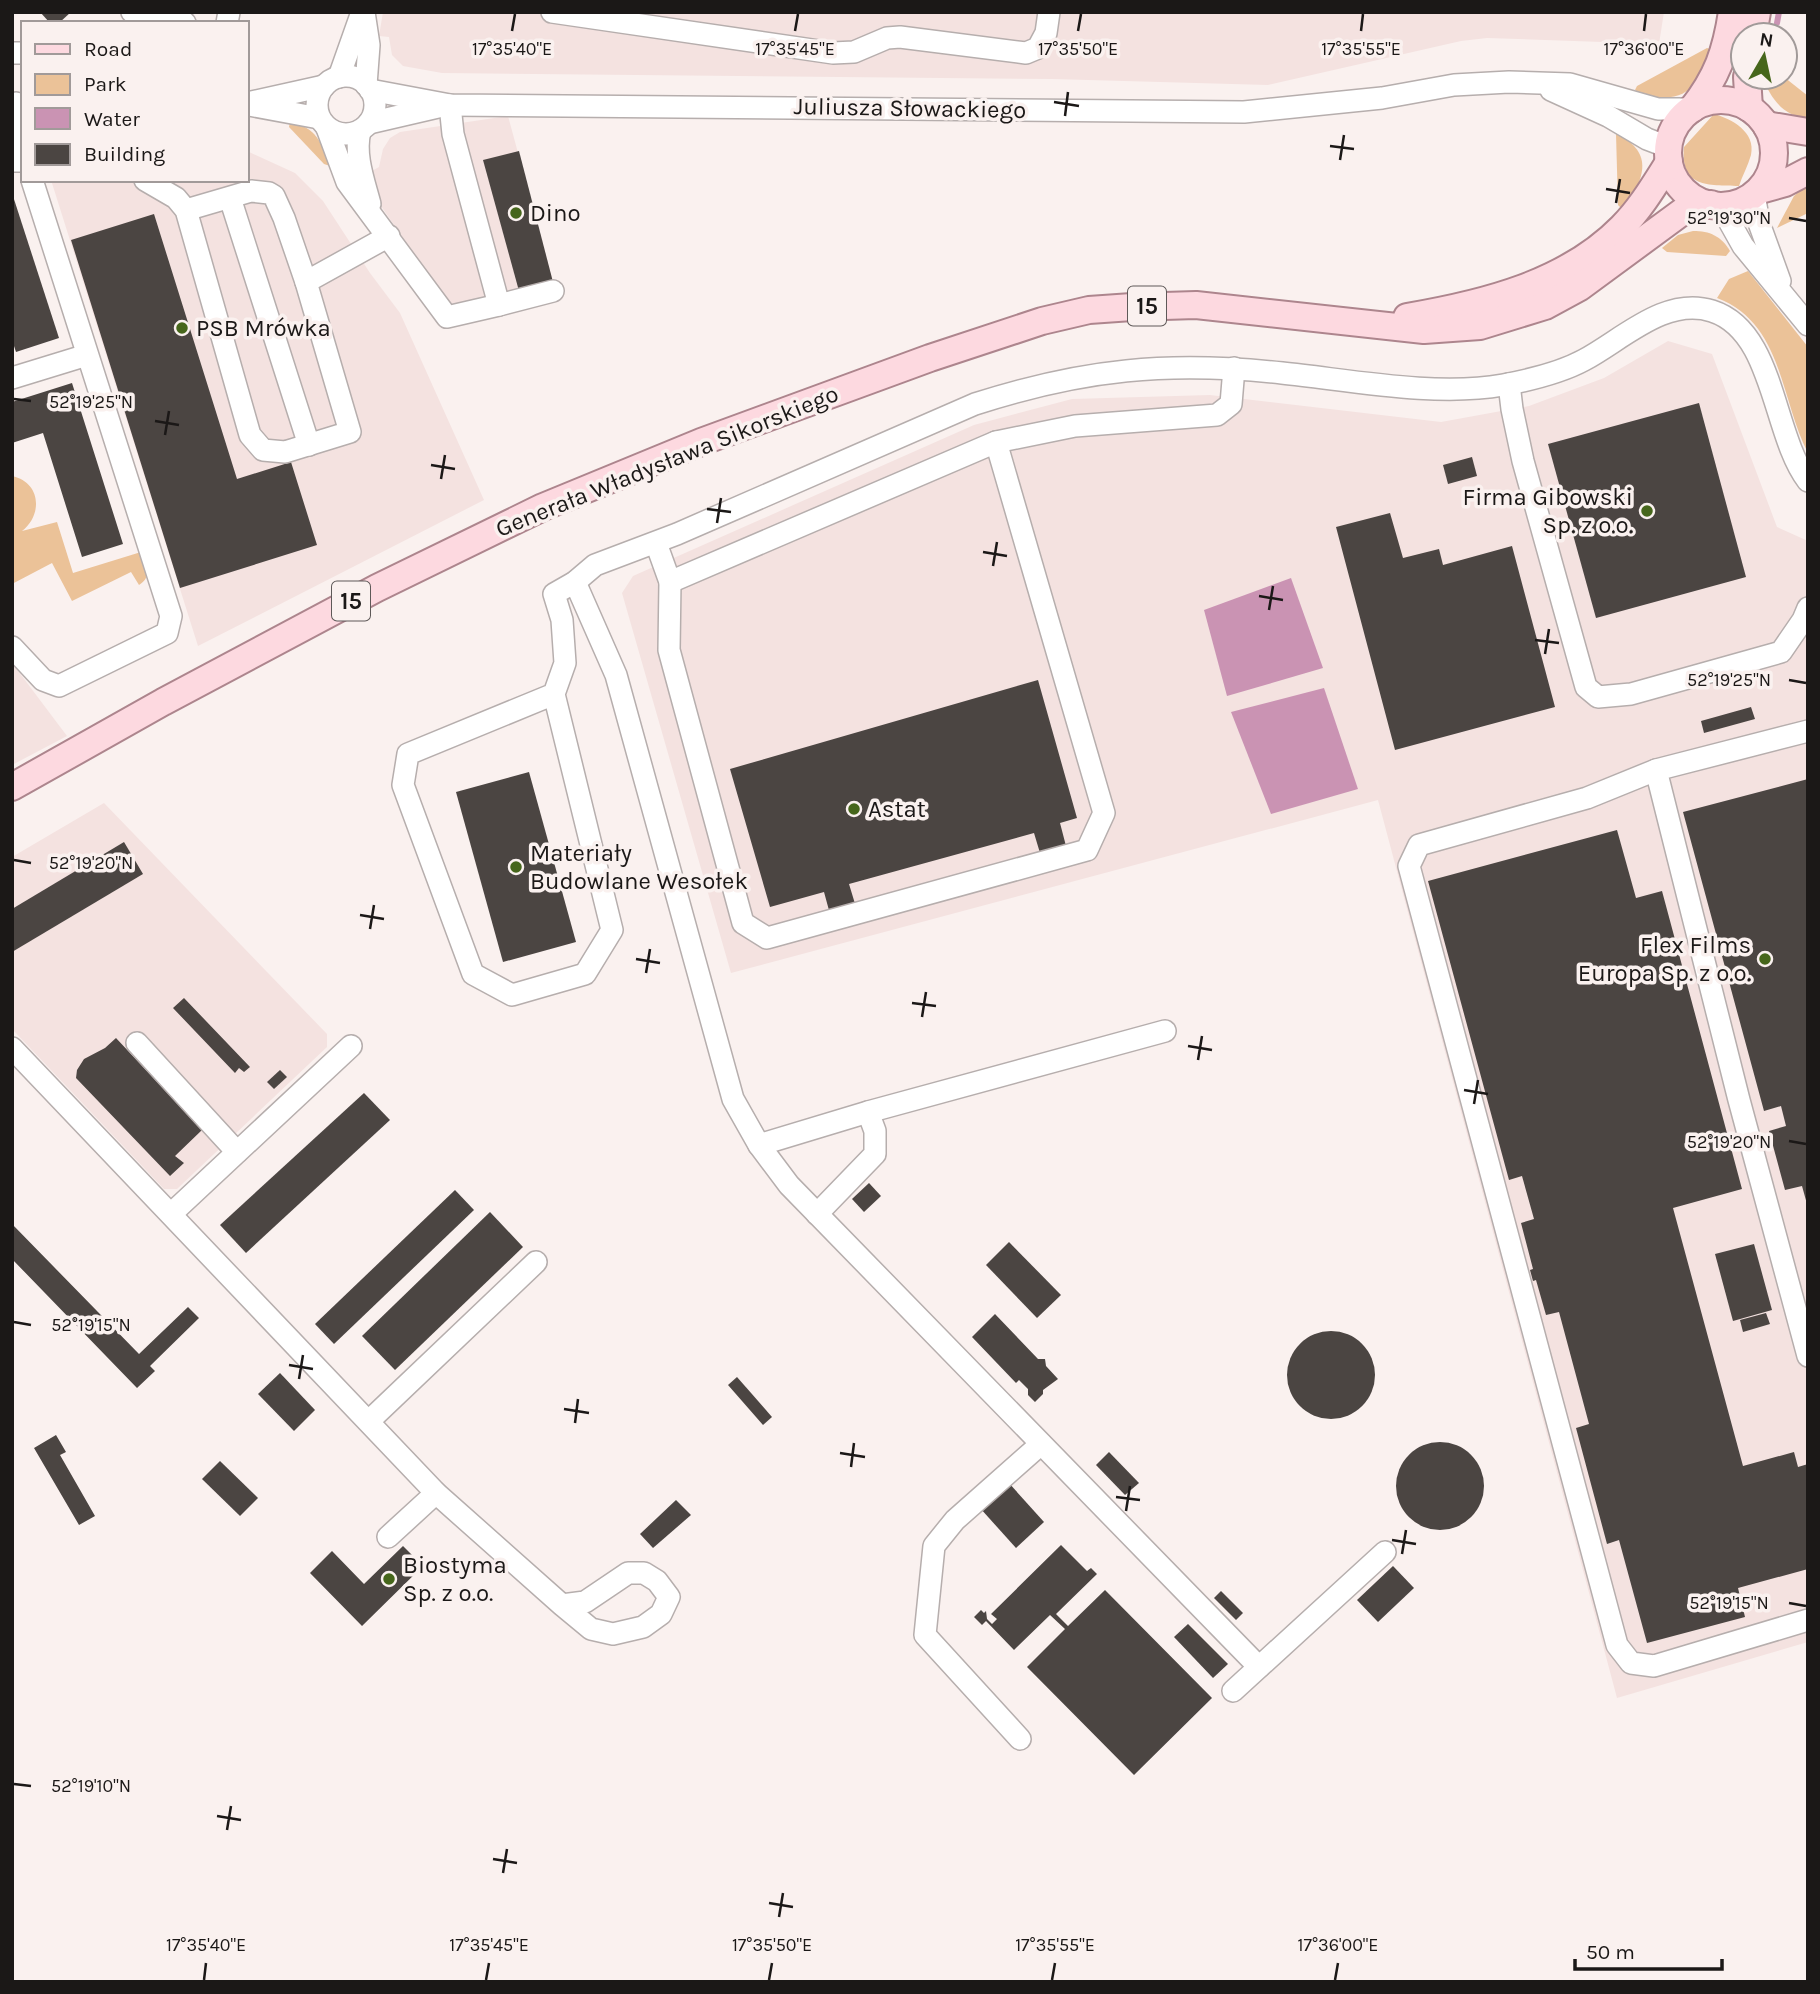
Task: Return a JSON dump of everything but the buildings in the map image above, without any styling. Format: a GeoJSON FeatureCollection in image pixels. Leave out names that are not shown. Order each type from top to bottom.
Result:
{"type":"FeatureCollection","features":[{"type":"Feature","properties":{"kind":"main road","name":"15"},"geometry":{"type":"LineString","coordinates":[[1669,155],[1678,123],[1713,80],[1730,28],[1732,12]]}},
{"type":"Feature","properties":{"kind":"main road"},"geometry":{"type":"LineString","coordinates":[[1751,91],[1758,116],[1774,146],[1772,168],[1757,192]]}},
{"type":"Feature","properties":{"kind":"main road"},"geometry":{"type":"LineString","coordinates":[[1692,108],[1707,102],[1732,101],[1758,116],[1808,132]]}},
{"type":"Feature","properties":{"kind":"main road"},"geometry":{"type":"LineString","coordinates":[[1669,155],[1677,181],[1684,190],[1715,205]]}},
{"type":"Feature","properties":{"kind":"main road","name":"Generała Władysława Sikorskiego"},"geometry":{"type":"LineString","coordinates":[[1371,324],[1450,310],[1496,298],[1556,273],[1594,251],[1621,229],[1642,205],[1669,155]]}},
{"type":"Feature","properties":{"kind":"main road"},"geometry":{"type":"LineString","coordinates":[[1757,192],[1785,183],[1808,171]]}},
{"type":"Feature","properties":{"kind":"main road","name":"15"},"geometry":{"type":"LineString","coordinates":[[1715,205],[1738,203],[1757,192]]}},
{"type":"Feature","properties":{"kind":"main road","name":"Generała Władysława Sikorskiego"},"geometry":{"type":"LineString","coordinates":[[12,787],[163,702],[377,588],[543,508],[701,442],[930,358],[1042,321],[1089,310],[1132,307],[1196,305],[1424,330],[1458,329],[1499,321],[1545,306],[1580,287],[1686,209],[1715,205]]}},
{"type":"Feature","properties":{"kind":"street"},"geometry":{"type":"LineString","coordinates":[[132,12],[175,21]]}},
{"type":"Feature","properties":{"kind":"street"},"geometry":{"type":"LineString","coordinates":[[363,12],[331,81],[316,102],[347,182],[372,212],[447,317],[553,291]]}},
{"type":"Feature","properties":{"kind":"street"},"geometry":{"type":"LineString","coordinates":[[363,12],[369,45],[368,87],[375,103],[358,143],[360,165],[372,212]]}},
{"type":"Feature","properties":{"kind":"street"},"geometry":{"type":"LineString","coordinates":[[552,12],[832,53],[854,52],[887,38],[900,37],[1026,53],[1038,48],[1046,33],[1049,12]]}},
{"type":"Feature","properties":{"kind":"street"},"geometry":{"type":"LineString","coordinates":[[248,104],[349,76],[368,87]]}},
{"type":"Feature","properties":{"kind":"street","name":"Juliusza Słowackiego"},"geometry":{"type":"LineString","coordinates":[[368,87],[450,105],[1244,112],[1381,98],[1483,82],[1570,85],[1658,109],[1692,108]]}},
{"type":"Feature","properties":{"kind":"street","name":"Juliusza Słowackiego"},"geometry":{"type":"LineString","coordinates":[[1536,83],[1608,116],[1669,155]]}},
{"type":"Feature","properties":{"kind":"street"},"geometry":{"type":"LineString","coordinates":[[248,104],[323,123],[343,134],[364,127]]}},
{"type":"Feature","properties":{"kind":"street"},"geometry":{"type":"LineString","coordinates":[[450,105],[453,134],[499,305]]}},
{"type":"Feature","properties":{"kind":"street","name":"Juliusza Słowackiego"},"geometry":{"type":"LineString","coordinates":[[364,127],[450,105]]}},
{"type":"Feature","properties":{"kind":"street"},"geometry":{"type":"LineString","coordinates":[[17,107],[21,133]]}},
{"type":"Feature","properties":{"kind":"street"},"geometry":{"type":"LineString","coordinates":[[12,647],[43,680],[59,686],[167,633],[171,616],[33,182]]}},
{"type":"Feature","properties":{"kind":"street"},"geometry":{"type":"LineString","coordinates":[[148,182],[176,198],[186,210],[250,435],[263,450],[285,452],[350,432],[306,282],[274,196],[259,190],[186,210]]}},
{"type":"Feature","properties":{"kind":"street"},"geometry":{"type":"LineString","coordinates":[[1757,192],[1759,223],[1785,296]]}},
{"type":"Feature","properties":{"kind":"street"},"geometry":{"type":"LineString","coordinates":[[230,198],[309,445]]}},
{"type":"Feature","properties":{"kind":"street"},"geometry":{"type":"LineString","coordinates":[[1715,205],[1743,246],[1808,325]]}},
{"type":"Feature","properties":{"kind":"street"},"geometry":{"type":"LineString","coordinates":[[306,282],[389,236]]}},
{"type":"Feature","properties":{"kind":"street"},"geometry":{"type":"LineString","coordinates":[[554,694],[408,754],[402,785],[473,974],[512,995],[584,974],[612,930],[554,694],[565,663],[562,620],[554,594],[575,582],[595,565],[656,543],[944,417],[1014,392],[1088,374],[1129,369],[1234,368],[1451,388],[1509,384],[1543,376],[1582,361],[1654,317],[1674,310],[1695,308],[1712,311],[1729,319],[1753,344],[1761,360],[1790,449],[1808,481]]}},
{"type":"Feature","properties":{"kind":"street"},"geometry":{"type":"LineString","coordinates":[[12,378],[87,355]]}},
{"type":"Feature","properties":{"kind":"street"},"geometry":{"type":"LineString","coordinates":[[670,582],[996,442],[1075,426],[1217,415],[1231,404],[1234,368]]}},
{"type":"Feature","properties":{"kind":"street"},"geometry":{"type":"LineString","coordinates":[[1509,384],[1511,409],[1523,461],[1586,687],[1598,698],[1631,694],[1781,652],[1808,608]]}},
{"type":"Feature","properties":{"kind":"street"},"geometry":{"type":"LineString","coordinates":[[656,543],[670,582],[669,650],[743,923],[767,937],[1087,850],[1104,813],[996,442]]}},
{"type":"Feature","properties":{"kind":"street"},"geometry":{"type":"LineString","coordinates":[[575,582],[616,675],[733,1099],[759,1144],[789,1185],[1259,1667]]}},
{"type":"Feature","properties":{"kind":"street"},"geometry":{"type":"LineString","coordinates":[[1808,731],[1656,770],[1587,798],[1419,845],[1409,866],[1617,1645],[1631,1663],[1654,1666],[1808,1620]]}},
{"type":"Feature","properties":{"kind":"street"},"geometry":{"type":"LineString","coordinates":[[1656,770],[1739,1100],[1808,1356]]}},
{"type":"Feature","properties":{"kind":"street"},"geometry":{"type":"LineString","coordinates":[[759,1144],[1165,1031]]}},
{"type":"Feature","properties":{"kind":"street"},"geometry":{"type":"LineString","coordinates":[[137,1043],[237,1152]]}},
{"type":"Feature","properties":{"kind":"street"},"geometry":{"type":"LineString","coordinates":[[172,1214],[351,1046]]}},
{"type":"Feature","properties":{"kind":"street"},"geometry":{"type":"LineString","coordinates":[[12,1048],[436,1493],[562,1605]]}},
{"type":"Feature","properties":{"kind":"street"},"geometry":{"type":"LineString","coordinates":[[817,1214],[875,1154],[875,1131],[868,1112]]}},
{"type":"Feature","properties":{"kind":"street"},"geometry":{"type":"LineString","coordinates":[[369,1421],[536,1262]]}},
{"type":"Feature","properties":{"kind":"street"},"geometry":{"type":"LineString","coordinates":[[1020,1739],[925,1635],[933,1546],[955,1520],[1041,1444]]}},
{"type":"Feature","properties":{"kind":"street"},"geometry":{"type":"LineString","coordinates":[[388,1537],[436,1493]]}},
{"type":"Feature","properties":{"kind":"street"},"geometry":{"type":"LineString","coordinates":[[1233,1691],[1385,1552]]}},
{"type":"Feature","properties":{"kind":"shaded area"},"geometry":{"type":"Polygon","coordinates":[[[383,12],[1664,12],[1659,44],[1487,38],[1461,41],[1268,85],[1052,79],[442,73],[403,66],[392,55],[389,37],[379,36],[383,12]]]}},
{"type":"Feature","properties":{"kind":"shaded area"},"geometry":{"type":"Polygon","coordinates":[[[508,116],[558,300],[467,324],[426,272],[381,206],[370,172],[379,167],[383,149],[390,138],[400,132],[508,116]]]}},
{"type":"Feature","properties":{"kind":"shaded area"},"geometry":{"type":"Polygon","coordinates":[[[248,151],[295,173],[323,201],[400,313],[484,500],[198,646],[52,182],[248,182],[248,151]]]}},
{"type":"Feature","properties":{"kind":"shaded area"},"geometry":{"type":"Polygon","coordinates":[[[1668,341],[1712,354],[1777,527],[1808,541],[1808,1642],[1617,1698],[1378,800],[731,973],[622,593],[633,576],[974,425],[1072,399],[1210,395],[1441,422],[1529,406],[1604,378],[1668,341]]]}},
{"type":"Feature","properties":{"kind":"shaded area"},"geometry":{"type":"Polygon","coordinates":[[[12,663],[67,736],[12,765],[12,663]]]}},
{"type":"Feature","properties":{"kind":"shaded area"},"geometry":{"type":"Polygon","coordinates":[[[104,803],[327,1034],[327,1047],[177,1189],[164,1189],[12,1029],[12,857],[104,803]]]}},
{"type":"Feature","properties":{"kind":"green space"},"geometry":{"type":"Polygon","coordinates":[[[1707,48],[1710,49],[1703,69],[1687,91],[1669,97],[1656,97],[1635,90],[1637,86],[1707,48]]]}},
{"type":"Feature","properties":{"kind":"green space"},"geometry":{"type":"Polygon","coordinates":[[[1799,89],[1808,96],[1808,118],[1785,110],[1769,92],[1799,91],[1799,89]]]}},
{"type":"Feature","properties":{"kind":"green space"},"geometry":{"type":"Polygon","coordinates":[[[1714,114],[1735,123],[1750,140],[1751,155],[1739,186],[1698,182],[1687,170],[1684,147],[1714,114]]]}},
{"type":"Feature","properties":{"kind":"green space"},"geometry":{"type":"Polygon","coordinates":[[[290,122],[299,124],[317,137],[330,166],[324,164],[289,127],[290,122]]]}},
{"type":"Feature","properties":{"kind":"green space"},"geometry":{"type":"Polygon","coordinates":[[[1616,134],[1629,141],[1637,150],[1642,168],[1636,188],[1622,209],[1618,205],[1616,134]]]}},
{"type":"Feature","properties":{"kind":"green space"},"geometry":{"type":"Polygon","coordinates":[[[1808,184],[1808,213],[1777,228],[1794,196],[1808,184]]]}},
{"type":"Feature","properties":{"kind":"green space"},"geometry":{"type":"Polygon","coordinates":[[[1693,231],[1714,235],[1730,251],[1726,256],[1667,252],[1662,248],[1678,235],[1693,231]]]}},
{"type":"Feature","properties":{"kind":"green space"},"geometry":{"type":"Polygon","coordinates":[[[1748,271],[1808,347],[1808,453],[1767,344],[1755,325],[1739,310],[1717,298],[1729,279],[1748,271]]]}},
{"type":"Feature","properties":{"kind":"green space"},"geometry":{"type":"Polygon","coordinates":[[[12,476],[29,485],[36,500],[33,516],[22,531],[57,522],[73,573],[141,552],[147,570],[143,582],[139,585],[131,572],[72,601],[52,563],[12,584],[12,476]]]}},
{"type":"Feature","properties":{"kind":"water"},"geometry":{"type":"Polygon","coordinates":[[[1291,578],[1323,668],[1227,696],[1204,610],[1291,578]]]}},
{"type":"Feature","properties":{"kind":"water"},"geometry":{"type":"Polygon","coordinates":[[[1324,688],[1358,789],[1271,814],[1231,712],[1324,688]]]}},
{"type":"Feature","properties":{"kind":"waterway"},"geometry":{"type":"LineString","coordinates":[[1777,21],[1779,12]]}},
{"type":"Feature","properties":{"kind":"place","name":"Dino"},"geometry":{"type":"Point","coordinates":[516,213]}},
{"type":"Feature","properties":{"kind":"place","name":"PSB Mrówka"},"geometry":{"type":"Point","coordinates":[182,328]}},
{"type":"Feature","properties":{"kind":"place","name":"Firma Gibowski Sp. z o.o."},"geometry":{"type":"Point","coordinates":[1647,511]}},
{"type":"Feature","properties":{"kind":"place","name":"Astat"},"geometry":{"type":"Point","coordinates":[854,809]}},
{"type":"Feature","properties":{"kind":"place","name":"Materiały Budowlane Wesołek"},"geometry":{"type":"Point","coordinates":[516,867]}},
{"type":"Feature","properties":{"kind":"place","name":"Flex Films Europa Sp. z o.o."},"geometry":{"type":"Point","coordinates":[1765,959]}},
{"type":"Feature","properties":{"kind":"place","name":"Biostyma Sp. z o.o."},"geometry":{"type":"Point","coordinates":[389,1579]}}]}
